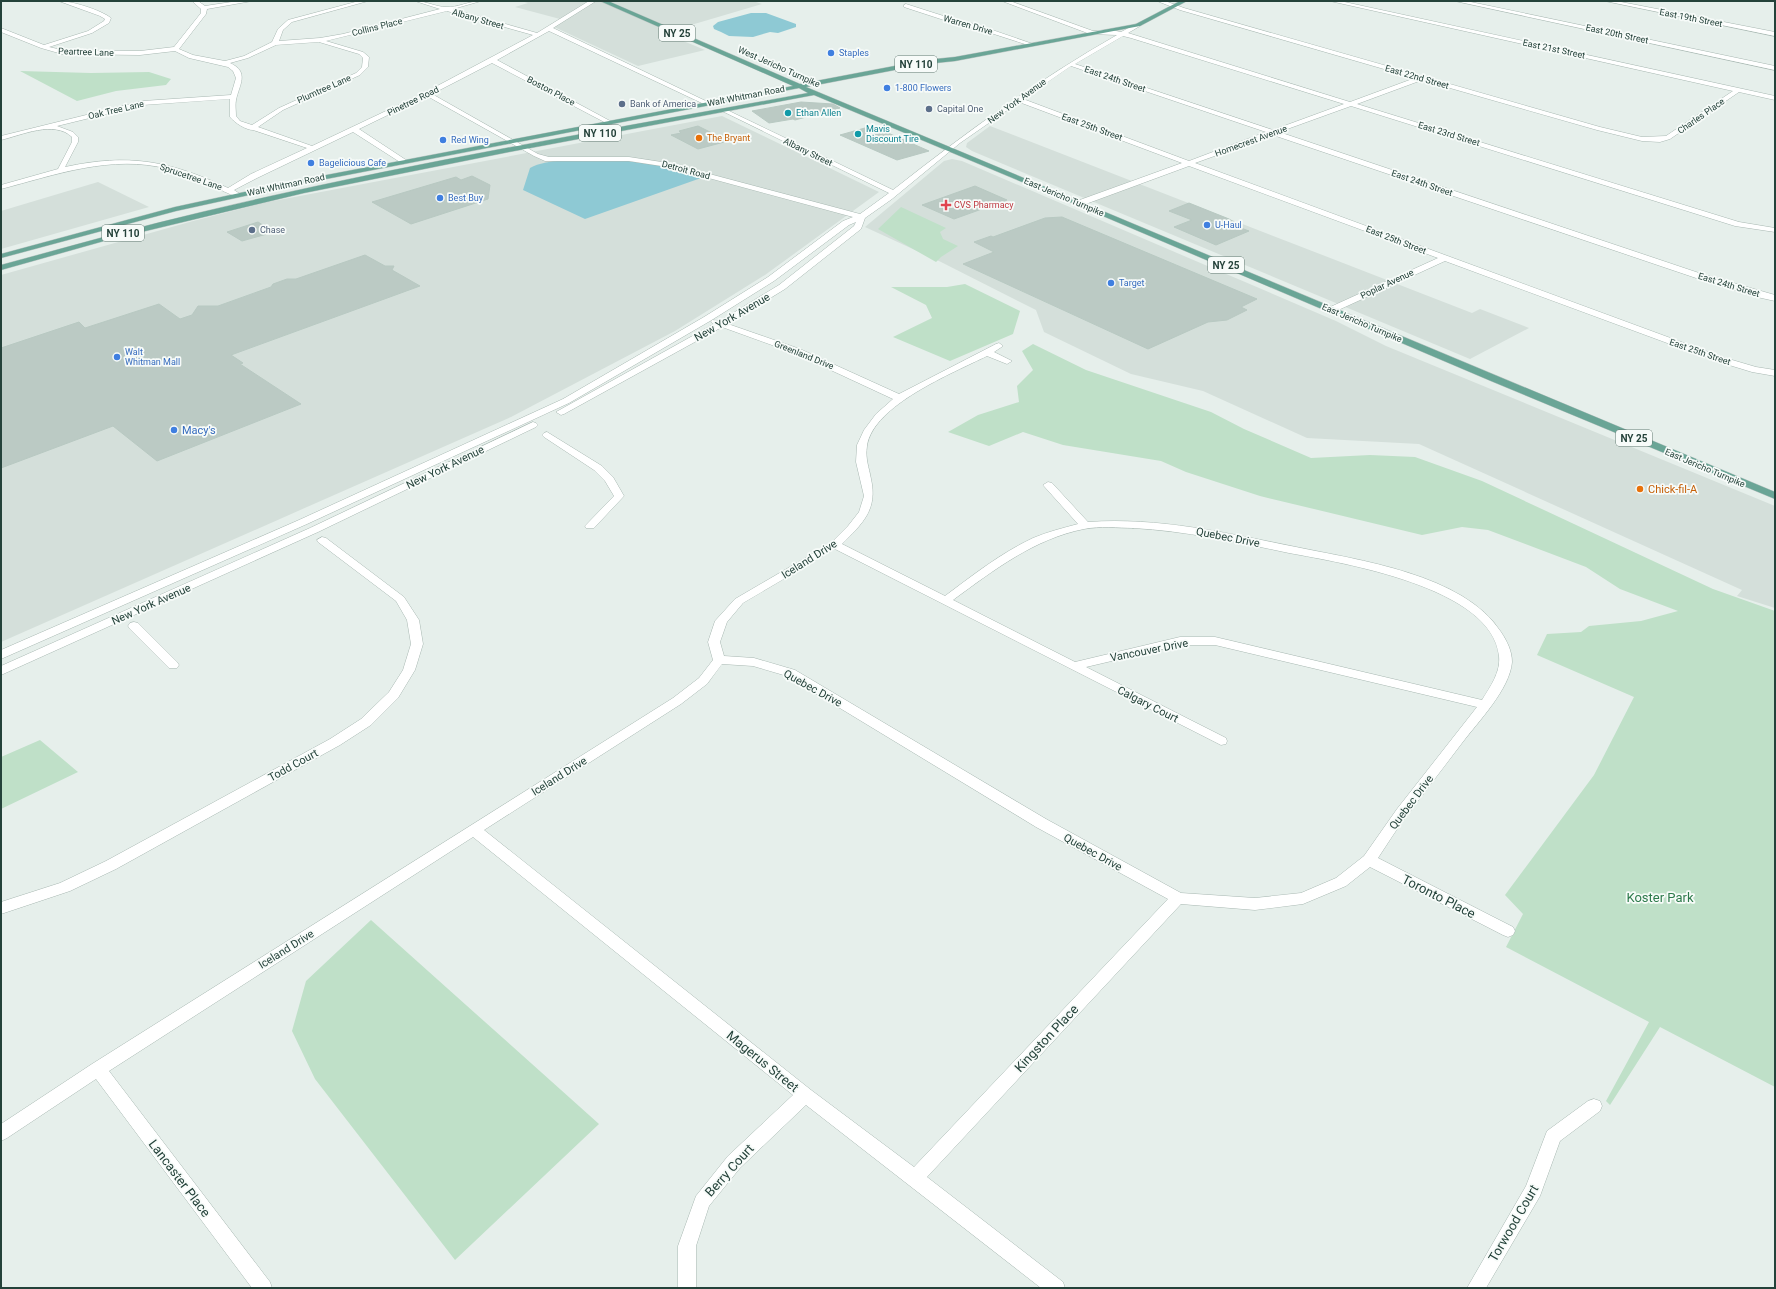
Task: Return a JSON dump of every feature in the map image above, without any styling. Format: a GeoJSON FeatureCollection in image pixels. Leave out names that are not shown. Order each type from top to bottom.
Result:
{"type":"FeatureCollection","features":[{"type":"Feature","properties":{"kind":"main road","name":"West Jericho Turnpike"},"geometry":{"type":"LineString","coordinates":[[603,1],[816,93],[949,148]]}},
{"type":"Feature","properties":{"kind":"main road","name":"New York Avenue"},"geometry":{"type":"LineString","coordinates":[[1138,25],[1184,1]]}},
{"type":"Feature","properties":{"kind":"main road","name":"Walt Whitman Road"},"geometry":{"type":"LineString","coordinates":[[1092,33],[1143,19],[1164,11]]}},
{"type":"Feature","properties":{"kind":"main road","name":"Walt Whitman Road"},"geometry":{"type":"LineString","coordinates":[[871,80],[955,59],[1138,25]]}},
{"type":"Feature","properties":{"kind":"main road","name":"Walt Whitman Road"},"geometry":{"type":"LineString","coordinates":[[1,256],[125,222],[295,183],[802,87],[926,62],[955,59]]}},
{"type":"Feature","properties":{"kind":"main road","name":"Walt Whitman Road"},"geometry":{"type":"LineString","coordinates":[[1,268],[154,225],[244,204],[522,148],[823,91]]}},
{"type":"Feature","properties":{"kind":"main road","name":"East Jericho Turnpike"},"geometry":{"type":"LineString","coordinates":[[949,148],[1775,496]]}},
{"type":"Feature","properties":{"kind":"main road"},"geometry":{"type":"LineString","coordinates":[[254,202],[255,197],[258,195],[295,183]]}},
{"type":"Feature","properties":{"kind":"main road"},"geometry":{"type":"LineString","coordinates":[[154,225],[238,202],[241,199],[239,195]]}},
{"type":"Feature","properties":{"kind":"street"},"geometry":{"type":"LineString","coordinates":[[43,47],[90,32],[107,22],[108,18],[102,15],[62,1]]}},
{"type":"Feature","properties":{"kind":"street"},"geometry":{"type":"LineString","coordinates":[[195,1],[204,8],[249,1]]}},
{"type":"Feature","properties":{"kind":"street"},"geometry":{"type":"LineString","coordinates":[[204,8],[204,13],[176,49],[180,53],[190,57],[227,62],[246,57],[275,43],[278,32],[282,26],[290,21],[304,16],[365,1]]}},
{"type":"Feature","properties":{"kind":"street","name":"Albany Street"},"geometry":{"type":"LineString","coordinates":[[418,1],[538,35]]}},
{"type":"Feature","properties":{"kind":"street","name":"Collins Place"},"geometry":{"type":"LineString","coordinates":[[275,43],[320,40],[361,32],[478,1]]}},
{"type":"Feature","properties":{"kind":"street","name":"Pinetree Road"},"geometry":{"type":"LineString","coordinates":[[229,190],[312,148],[354,130],[428,94],[550,29],[593,1]]}},
{"type":"Feature","properties":{"kind":"street"},"geometry":{"type":"LineString","coordinates":[[1005,1],[1092,33]]}},
{"type":"Feature","properties":{"kind":"street","name":"East 22nd Street"},"geometry":{"type":"LineString","coordinates":[[1160,1],[1599,129],[1646,138],[1662,139]]}},
{"type":"Feature","properties":{"kind":"street","name":"East 21st Street"},"geometry":{"type":"LineString","coordinates":[[1333,1],[1775,98]]}},
{"type":"Feature","properties":{"kind":"street","name":"East 20th Street"},"geometry":{"type":"LineString","coordinates":[[1458,1],[1775,68]]}},
{"type":"Feature","properties":{"kind":"street","name":"East 19th Street"},"geometry":{"type":"LineString","coordinates":[[1608,1],[1775,34]]}},
{"type":"Feature","properties":{"kind":"street","name":"Warren Drive"},"geometry":{"type":"LineString","coordinates":[[906,6],[1030,44]]}},
{"type":"Feature","properties":{"kind":"street","name":"New York Avenue"},"geometry":{"type":"LineString","coordinates":[[1,654],[303,522],[566,401],[771,280],[846,223],[861,217],[894,193],[949,148],[1018,100],[1070,64],[1138,25]]}},
{"type":"Feature","properties":{"kind":"street"},"geometry":{"type":"LineString","coordinates":[[550,29],[708,104]]}},
{"type":"Feature","properties":{"kind":"street","name":"Peartree Lane"},"geometry":{"type":"LineString","coordinates":[[1,30],[52,50],[75,53],[140,53],[176,49]]}},
{"type":"Feature","properties":{"kind":"street","name":"East 23rd Street"},"geometry":{"type":"LineString","coordinates":[[1092,33],[1111,32],[1123,34],[1738,224],[1775,230]]}},
{"type":"Feature","properties":{"kind":"street","name":"Plumtree Lane"},"geometry":{"type":"LineString","coordinates":[[251,128],[281,109],[358,74],[365,67],[367,61],[366,57],[361,53],[320,40]]}},
{"type":"Feature","properties":{"kind":"street","name":"Boston Place"},"geometry":{"type":"LineString","coordinates":[[492,60],[610,123]]}},
{"type":"Feature","properties":{"kind":"street"},"geometry":{"type":"LineString","coordinates":[[227,62],[238,71],[240,79],[233,97],[233,117],[238,122],[251,128],[312,148]]}},
{"type":"Feature","properties":{"kind":"street","name":"East 24th Street"},"geometry":{"type":"LineString","coordinates":[[1070,64],[1731,287],[1775,298]]}},
{"type":"Feature","properties":{"kind":"street","name":"Homecrest Avenue"},"geometry":{"type":"LineString","coordinates":[[1080,203],[1190,164],[1421,78]]}},
{"type":"Feature","properties":{"kind":"street","name":"Charles Place"},"geometry":{"type":"LineString","coordinates":[[1662,139],[1672,135],[1738,90]]}},
{"type":"Feature","properties":{"kind":"street","name":"Detroit Road"},"geometry":{"type":"LineString","coordinates":[[428,94],[510,142],[536,155],[548,159],[629,159],[668,165],[780,197],[861,217]]}},
{"type":"Feature","properties":{"kind":"street","name":"Oak Tree Lane"},"geometry":{"type":"LineString","coordinates":[[1,138],[108,110],[143,103],[233,97]]}},
{"type":"Feature","properties":{"kind":"street","name":"East 25th Street"},"geometry":{"type":"LineString","coordinates":[[1018,100],[1719,359],[1754,370],[1775,373]]}},
{"type":"Feature","properties":{"kind":"street","name":"Albany Street"},"geometry":{"type":"LineString","coordinates":[[723,110],[894,193]]}},
{"type":"Feature","properties":{"kind":"street"},"geometry":{"type":"LineString","coordinates":[[50,126],[71,133],[75,137],[75,142],[61,169]]}},
{"type":"Feature","properties":{"kind":"street"},"geometry":{"type":"LineString","coordinates":[[354,130],[403,162]]}},
{"type":"Feature","properties":{"kind":"street","name":"Sprucetree Lane"},"geometry":{"type":"LineString","coordinates":[[1,187],[61,169],[108,163],[147,163],[184,173],[239,195]]}},
{"type":"Feature","properties":{"kind":"street","name":"New York Avenue"},"geometry":{"type":"LineString","coordinates":[[1,671],[314,530],[575,405],[721,324],[782,287],[858,227],[861,217]]}},
{"type":"Feature","properties":{"kind":"street","name":"Poplar Avenue"},"geometry":{"type":"LineString","coordinates":[[1331,310],[1444,258]]}},
{"type":"Feature","properties":{"kind":"street","name":"Greenland Drive"},"geometry":{"type":"LineString","coordinates":[[707,319],[809,356],[899,398]]}},
{"type":"Feature","properties":{"kind":"street","name":"Iceland Drive"},"geometry":{"type":"LineString","coordinates":[[1,1133],[98,1069],[677,701],[702,681],[719,660],[714,642],[721,621],[739,601],[835,545],[852,528],[864,512],[869,496],[862,462],[862,445],[879,416],[899,398],[999,346]]}},
{"type":"Feature","properties":{"kind":"street"},"geometry":{"type":"LineString","coordinates":[[987,352],[1007,361]]}},
{"type":"Feature","properties":{"kind":"street"},"geometry":{"type":"LineString","coordinates":[[547,436],[598,468],[609,479],[619,496],[590,526]]}},
{"type":"Feature","properties":{"kind":"street"},"geometry":{"type":"LineString","coordinates":[[1048,485],[1085,526]]}},
{"type":"Feature","properties":{"kind":"street","name":"Quebec Drive"},"geometry":{"type":"LineString","coordinates":[[719,660],[754,662],[791,673],[1041,823],[1178,898],[1255,904],[1303,898],[1341,882],[1369,860],[1402,812],[1485,705],[1498,686],[1505,668],[1505,650],[1495,628],[1471,608],[1444,591],[1415,579],[1374,568],[1201,531],[1164,526],[1125,524],[1085,526],[1039,539],[1012,554],[945,601]]}},
{"type":"Feature","properties":{"kind":"street","name":"Todd Court"},"geometry":{"type":"LineString","coordinates":[[1,908],[65,886],[118,861],[335,742],[366,722],[394,695],[409,670],[417,644],[413,620],[400,599],[322,540]]}},
{"type":"Feature","properties":{"kind":"street"},"geometry":{"type":"LineString","coordinates":[[835,545],[1074,666]]}},
{"type":"Feature","properties":{"kind":"street"},"geometry":{"type":"LineString","coordinates":[[134,626],[173,665]]}},
{"type":"Feature","properties":{"kind":"street","name":"Vancouver Drive"},"geometry":{"type":"LineString","coordinates":[[1074,666],[1180,641],[1215,641],[1485,705]]}},
{"type":"Feature","properties":{"kind":"street","name":"Calgary Court"},"geometry":{"type":"LineString","coordinates":[[1074,666],[1221,741]]}},
{"type":"Feature","properties":{"kind":"street","name":"Magerus Street"},"geometry":{"type":"LineString","coordinates":[[474,830],[805,1095],[915,1178],[1056,1288]]}},
{"type":"Feature","properties":{"kind":"street","name":"Toronto Place"},"geometry":{"type":"LineString","coordinates":[[1369,860],[1508,932]]}},
{"type":"Feature","properties":{"kind":"street","name":"Kingston Place"},"geometry":{"type":"LineString","coordinates":[[915,1178],[1178,898]]}},
{"type":"Feature","properties":{"kind":"street","name":"Lancaster Place"},"geometry":{"type":"LineString","coordinates":[[98,1069],[263,1288]]}},
{"type":"Feature","properties":{"kind":"street","name":"Berry Court"},"geometry":{"type":"LineString","coordinates":[[687,1288],[687,1246],[702,1202],[734,1162],[805,1095]]}},
{"type":"Feature","properties":{"kind":"street","name":"Torwood Court"},"geometry":{"type":"LineString","coordinates":[[1476,1288],[1534,1190],[1553,1136],[1594,1106]]}},
{"type":"Feature","properties":{"kind":"shaded area"},"geometry":{"type":"Polygon","coordinates":[[[521,1],[753,1],[762,4],[664,33],[705,50],[638,66],[552,26],[560,19],[515,7],[528,3],[521,1]]]}},
{"type":"Feature","properties":{"kind":"shaded area"},"geometry":{"type":"Polygon","coordinates":[[[722,116],[879,192],[765,275],[675,331],[511,417],[1,642],[1,275],[193,221],[268,202],[722,116]]]}},
{"type":"Feature","properties":{"kind":"shaded area"},"geometry":{"type":"Polygon","coordinates":[[[990,126],[1472,313],[1480,309],[1529,328],[1470,359],[972,151],[966,147],[967,143],[990,126]]]}},
{"type":"Feature","properties":{"kind":"shaded area"},"geometry":{"type":"Polygon","coordinates":[[[952,159],[962,161],[1336,321],[1386,346],[1775,506],[1775,608],[1737,596],[1742,590],[1419,444],[1307,438],[1203,391],[1131,374],[1044,332],[1036,310],[941,262],[865,227],[944,161],[952,159]]]}},
{"type":"Feature","properties":{"kind":"shaded area"},"geometry":{"type":"Polygon","coordinates":[[[98,182],[149,207],[1,249],[1,211],[98,182]]]}},
{"type":"Feature","properties":{"kind":"green space"},"geometry":{"type":"Polygon","coordinates":[[[20,71],[91,73],[149,72],[171,79],[166,85],[116,91],[77,101],[20,71]]]}},
{"type":"Feature","properties":{"kind":"green space"},"geometry":{"type":"Polygon","coordinates":[[[901,207],[946,228],[940,232],[943,239],[958,246],[936,262],[878,229],[901,207]]]}},
{"type":"Feature","properties":{"kind":"green space"},"geometry":{"type":"Polygon","coordinates":[[[965,284],[1020,311],[1013,334],[950,361],[893,337],[932,318],[926,305],[891,287],[947,287],[965,284]]]}},
{"type":"Feature","properties":{"kind":"green space","name":"Koster Park"},"geometry":{"type":"Polygon","coordinates":[[[1033,344],[1086,370],[1211,412],[1244,429],[1311,458],[1370,455],[1415,457],[1482,481],[1713,589],[1775,611],[1775,1087],[1660,1027],[1610,1105],[1606,1101],[1649,1022],[1506,947],[1523,914],[1505,895],[1594,775],[1634,697],[1537,655],[1547,634],[1581,632],[1589,626],[1641,621],[1678,611],[1620,589],[1586,567],[1488,530],[1462,527],[1422,535],[1260,496],[1186,472],[1161,461],[1063,445],[1023,432],[989,446],[948,432],[978,415],[1019,402],[1017,386],[1033,370],[1022,351],[1033,344]]]}},
{"type":"Feature","properties":{"kind":"green space"},"geometry":{"type":"Polygon","coordinates":[[[40,740],[78,772],[1,809],[1,757],[40,740]]]}},
{"type":"Feature","properties":{"kind":"green space"},"geometry":{"type":"Polygon","coordinates":[[[371,920],[599,1124],[455,1260],[315,1079],[292,1031],[306,981],[371,920]]]}},
{"type":"Feature","properties":{"kind":"water"},"geometry":{"type":"Polygon","coordinates":[[[751,13],[766,13],[796,24],[796,27],[778,33],[770,32],[753,37],[729,36],[714,29],[713,26],[718,22],[751,13]]]}},
{"type":"Feature","properties":{"kind":"water"},"geometry":{"type":"Polygon","coordinates":[[[553,161],[628,161],[663,166],[701,178],[585,219],[523,190],[530,168],[537,165],[553,161]]]}},
{"type":"Feature","properties":{"kind":"building","name":"Ethan Allen"},"geometry":{"type":"Polygon","coordinates":[[[801,102],[833,104],[840,108],[795,120],[793,119],[769,123],[752,111],[801,102]]]}},
{"type":"Feature","properties":{"kind":"building","name":"The Bryant"},"geometry":{"type":"Polygon","coordinates":[[[698,126],[728,141],[698,149],[671,135],[681,133],[679,131],[698,126]]]}},
{"type":"Feature","properties":{"kind":"building"},"geometry":{"type":"Polygon","coordinates":[[[872,126],[929,151],[897,160],[840,135],[872,126]]]}},
{"type":"Feature","properties":{"kind":"building","name":"Best Buy"},"geometry":{"type":"Polygon","coordinates":[[[472,176],[490,185],[488,199],[411,224],[372,202],[456,177],[461,180],[472,176]]]}},
{"type":"Feature","properties":{"kind":"building","name":"CVS Pharmacy"},"geometry":{"type":"Polygon","coordinates":[[[975,186],[1007,200],[954,219],[922,205],[975,186]]]}},
{"type":"Feature","properties":{"kind":"building","name":"U-Haul"},"geometry":{"type":"Polygon","coordinates":[[[1189,203],[1229,219],[1234,222],[1230,224],[1249,231],[1216,245],[1174,227],[1192,220],[1169,211],[1189,203]]]}},
{"type":"Feature","properties":{"kind":"building","name":"Target"},"geometry":{"type":"Polygon","coordinates":[[[1062,217],[1257,299],[1241,307],[1247,310],[1227,320],[1208,322],[1148,349],[963,264],[994,252],[974,242],[991,236],[993,237],[1045,218],[1062,217]]]}},
{"type":"Feature","properties":{"kind":"building","name":"Chase"},"geometry":{"type":"Polygon","coordinates":[[[258,222],[274,232],[242,241],[227,232],[258,222]]]}},
{"type":"Feature","properties":{"kind":"building","name":"Walt Whitman Mall"},"geometry":{"type":"Polygon","coordinates":[[[365,255],[385,266],[394,266],[392,270],[420,286],[231,355],[243,363],[240,364],[301,404],[157,461],[113,426],[1,468],[1,348],[79,322],[85,328],[159,304],[180,319],[192,315],[198,306],[218,306],[271,287],[273,284],[287,279],[296,279],[365,255]]]}},
{"type":"Feature","properties":{"kind":"place","name":"Staples"},"geometry":{"type":"Point","coordinates":[831,53]}},
{"type":"Feature","properties":{"kind":"place","name":"1-800 Flowers"},"geometry":{"type":"Point","coordinates":[887,88]}},
{"type":"Feature","properties":{"kind":"place","name":"Bank of America"},"geometry":{"type":"Point","coordinates":[622,104]}},
{"type":"Feature","properties":{"kind":"place","name":"Capital One"},"geometry":{"type":"Point","coordinates":[929,109]}},
{"type":"Feature","properties":{"kind":"place","name":"Ethan Allen"},"geometry":{"type":"Point","coordinates":[788,113]}},
{"type":"Feature","properties":{"kind":"place","name":"Mavis Discount Tire"},"geometry":{"type":"Point","coordinates":[858,134]}},
{"type":"Feature","properties":{"kind":"place","name":"The Bryant"},"geometry":{"type":"Point","coordinates":[699,138]}},
{"type":"Feature","properties":{"kind":"place","name":"Red Wing"},"geometry":{"type":"Point","coordinates":[443,140]}},
{"type":"Feature","properties":{"kind":"place","name":"Bagelicious Cafe"},"geometry":{"type":"Point","coordinates":[311,163]}},
{"type":"Feature","properties":{"kind":"place","name":"Best Buy"},"geometry":{"type":"Point","coordinates":[440,198]}},
{"type":"Feature","properties":{"kind":"place","name":"CVS Pharmacy"},"geometry":{"type":"Point","coordinates":[946,205]}},
{"type":"Feature","properties":{"kind":"place","name":"U-Haul"},"geometry":{"type":"Point","coordinates":[1207,225]}},
{"type":"Feature","properties":{"kind":"place","name":"Chase"},"geometry":{"type":"Point","coordinates":[252,230]}},
{"type":"Feature","properties":{"kind":"place","name":"Target"},"geometry":{"type":"Point","coordinates":[1111,283]}},
{"type":"Feature","properties":{"kind":"place","name":"Walt Whitman Mall"},"geometry":{"type":"Point","coordinates":[117,357]}},
{"type":"Feature","properties":{"kind":"place","name":"Macy's"},"geometry":{"type":"Point","coordinates":[174,430]}},
{"type":"Feature","properties":{"kind":"place","name":"Chick-fil-A"},"geometry":{"type":"Point","coordinates":[1640,489]}}]}
